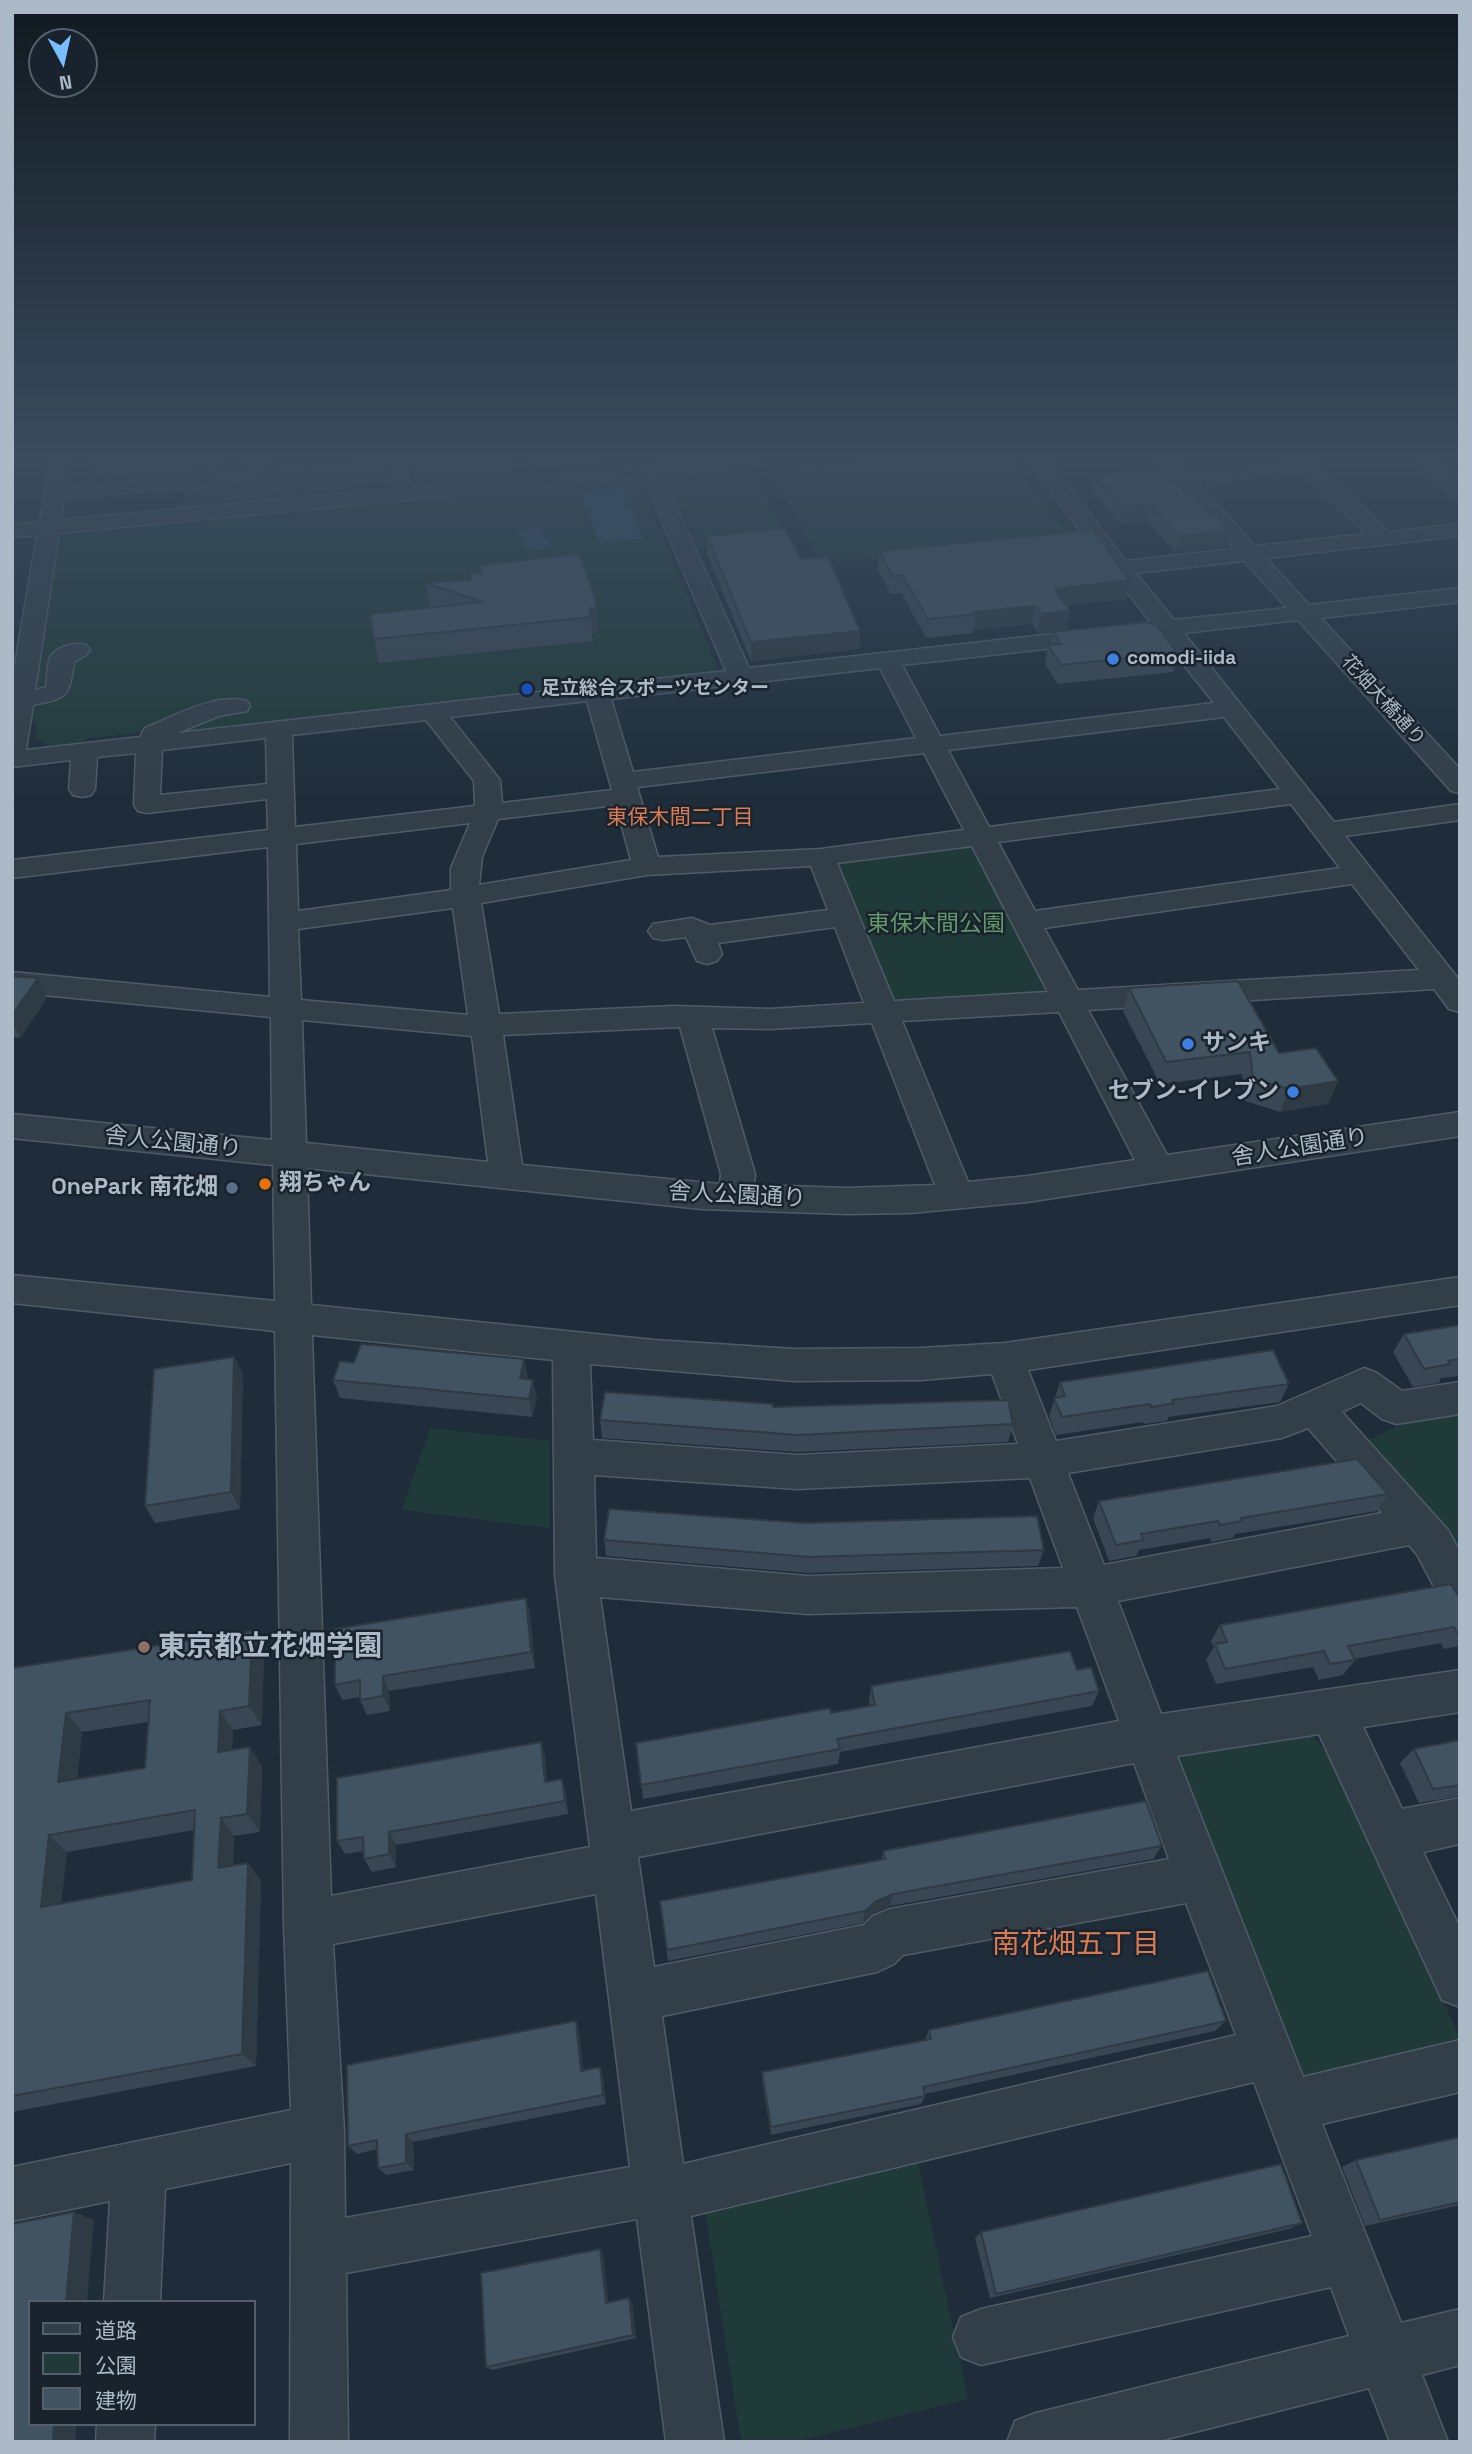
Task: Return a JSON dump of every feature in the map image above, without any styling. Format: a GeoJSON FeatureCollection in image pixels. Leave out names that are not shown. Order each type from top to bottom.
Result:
{"type":"FeatureCollection","features":[{"type":"Feature","properties":{"kind":"street"},"geometry":{"type":"LineString","coordinates":[[43,576],[21,687],[12,759],[1303,613],[1454,601]]}},
{"type":"Feature","properties":{"kind":"street"},"geometry":{"type":"LineString","coordinates":[[696,576],[741,678]]}},
{"type":"Feature","properties":{"kind":"street"},"geometry":{"type":"LineString","coordinates":[[1126,576],[1451,990]]}},
{"type":"Feature","properties":{"kind":"street","name":"花畑大橋通り"},"geometry":{"type":"LineString","coordinates":[[1269,576],[1460,785]]}},
{"type":"Feature","properties":{"kind":"street"},"geometry":{"type":"LineString","coordinates":[[12,618],[37,615]]}},
{"type":"Feature","properties":{"kind":"street"},"geometry":{"type":"LineString","coordinates":[[21,687],[53,694],[58,689],[62,658],[78,650]]}},
{"type":"Feature","properties":{"kind":"street"},"geometry":{"type":"LineString","coordinates":[[888,661],[1157,1169]]}},
{"type":"Feature","properties":{"kind":"street"},"geometry":{"type":"LineString","coordinates":[[609,693],[624,788],[648,866]]}},
{"type":"Feature","properties":{"kind":"street"},"geometry":{"type":"LineString","coordinates":[[239,706],[214,709],[154,733],[148,755],[147,804],[280,790]]}},
{"type":"Feature","properties":{"kind":"street"},"geometry":{"type":"LineString","coordinates":[[12,869],[488,812],[624,788],[934,745],[1230,709]]}},
{"type":"Feature","properties":{"kind":"street"},"geometry":{"type":"LineString","coordinates":[[434,713],[487,780],[491,791],[488,812],[464,871],[465,895],[505,1150],[505,1177]]}},
{"type":"Feature","properties":{"kind":"street"},"geometry":{"type":"LineString","coordinates":[[279,730],[308,1925],[318,2131],[319,2442]]}},
{"type":"Feature","properties":{"kind":"street"},"geometry":{"type":"LineString","coordinates":[[82,789],[85,751]]}},
{"type":"Feature","properties":{"kind":"street"},"geometry":{"type":"LineString","coordinates":[[283,922],[648,866],[821,857],[1297,795]]}},
{"type":"Feature","properties":{"kind":"street"},"geometry":{"type":"LineString","coordinates":[[1325,831],[1460,813]]}},
{"type":"Feature","properties":{"kind":"street"},"geometry":{"type":"LineString","coordinates":[[821,857],[956,1195]]}},
{"type":"Feature","properties":{"kind":"street"},"geometry":{"type":"LineString","coordinates":[[1027,921],[1359,874]]}},
{"type":"Feature","properties":{"kind":"street"},"geometry":{"type":"LineString","coordinates":[[663,931],[692,927],[699,931],[704,945],[844,917]]}},
{"type":"Feature","properties":{"kind":"street"},"geometry":{"type":"LineString","coordinates":[[12,982],[467,1026],[692,1016],[770,1019],[1069,1001],[1451,990]]}},
{"type":"Feature","properties":{"kind":"street"},"geometry":{"type":"LineString","coordinates":[[692,1016],[738,1174],[735,1198]]}},
{"type":"Feature","properties":{"kind":"street","name":"舎人公園通り"},"geometry":{"type":"LineString","coordinates":[[12,1126],[735,1198],[847,1201],[1027,1189],[1460,1124]]}},
{"type":"Feature","properties":{"kind":"street"},"geometry":{"type":"LineString","coordinates":[[12,1289],[725,1361],[794,1364],[921,1364],[1005,1358],[1460,1291]]}},
{"type":"Feature","properties":{"kind":"street"},"geometry":{"type":"LineString","coordinates":[[571,1346],[576,1576],[695,2442]]}},
{"type":"Feature","properties":{"kind":"street"},"geometry":{"type":"LineString","coordinates":[[1005,1358],[1200,1877],[1419,2442]]}},
{"type":"Feature","properties":{"kind":"street"},"geometry":{"type":"LineString","coordinates":[[572,1455],[797,1472],[1042,1460],[1282,1422],[1364,1384],[1396,1408],[1460,1398]]}},
{"type":"Feature","properties":{"kind":"street"},"geometry":{"type":"LineString","coordinates":[[1315,1408],[1433,1543],[1460,1594]]}},
{"type":"Feature","properties":{"kind":"street"},"geometry":{"type":"LineString","coordinates":[[576,1576],[808,1595],[1091,1587],[1418,1525]]}},
{"type":"Feature","properties":{"kind":"street"},"geometry":{"type":"LineString","coordinates":[[308,1925],[614,1852],[1149,1738],[1460,1691]]}},
{"type":"Feature","properties":{"kind":"street"},"geometry":{"type":"LineString","coordinates":[[1331,1710],[1460,1982]]}},
{"type":"Feature","properties":{"kind":"street"},"geometry":{"type":"LineString","coordinates":[[1390,1835],[1460,1821]]}},
{"type":"Feature","properties":{"kind":"street"},"geometry":{"type":"LineString","coordinates":[[635,1996],[877,1947],[890,1933],[1200,1877]]}},
{"type":"Feature","properties":{"kind":"street"},"geometry":{"type":"LineString","coordinates":[[320,2250],[645,2191],[662,2196],[1268,2053]]}},
{"type":"Feature","properties":{"kind":"street"},"geometry":{"type":"LineString","coordinates":[[1289,2106],[1460,2066]]}},
{"type":"Feature","properties":{"kind":"street"},"geometry":{"type":"LineString","coordinates":[[12,2194],[318,2131]]}},
{"type":"Feature","properties":{"kind":"street"},"geometry":{"type":"LineString","coordinates":[[132,2300],[139,2169]]}},
{"type":"Feature","properties":{"kind":"street"},"geometry":{"type":"LineString","coordinates":[[981,2337],[1345,2256]]}},
{"type":"Feature","properties":{"kind":"street"},"geometry":{"type":"LineString","coordinates":[[1036,2442],[1460,2337]]}},
{"type":"Feature","properties":{"kind":"green space"},"geometry":{"type":"Polygon","coordinates":[[[54,576],[679,576],[717,667],[712,672],[178,732],[171,730],[88,738],[78,744],[49,747],[35,736],[37,723],[31,722],[54,576]]]}},
{"type":"Feature","properties":{"kind":"green space","name":"東保木間公園"},"geometry":{"type":"Polygon","coordinates":[[[969,844],[978,847],[1048,986],[1043,992],[902,1002],[887,993],[834,866],[842,860],[969,844]]]}},
{"type":"Feature","properties":{"kind":"green space"},"geometry":{"type":"Polygon","coordinates":[[[1460,1412],[1460,1575],[1359,1445],[1403,1423],[1460,1412]]]}},
{"type":"Feature","properties":{"kind":"green space"},"geometry":{"type":"Polygon","coordinates":[[[430,1428],[550,1441],[550,1528],[402,1510],[430,1428]]]}},
{"type":"Feature","properties":{"kind":"green space"},"geometry":{"type":"Polygon","coordinates":[[[1311,1734],[1343,1772],[1460,2039],[1456,2054],[1308,2086],[1293,2074],[1176,1767],[1176,1752],[1311,1734]]]}},
{"type":"Feature","properties":{"kind":"green space"},"geometry":{"type":"Polygon","coordinates":[[[917,2158],[968,2399],[793,2442],[741,2442],[705,2210],[917,2158]]]}},
{"type":"Feature","properties":{"kind":"building"},"geometry":{"type":"Polygon","coordinates":[[[470,576],[587,576],[597,608],[589,609],[591,617],[374,639],[370,614],[483,602],[426,583],[471,580],[470,576]]]}},
{"type":"Feature","properties":{"kind":"building"},"geometry":{"type":"Polygon","coordinates":[[[723,576],[836,576],[860,631],[751,642],[723,576]]]}},
{"type":"Feature","properties":{"kind":"building"},"geometry":{"type":"Polygon","coordinates":[[[902,576],[1126,576],[1129,580],[1055,589],[1070,611],[1041,614],[1035,606],[928,619],[902,576]]]}},
{"type":"Feature","properties":{"kind":"building"},"geometry":{"type":"Polygon","coordinates":[[[1146,622],[1157,625],[1177,653],[1061,665],[1048,645],[1061,644],[1053,632],[1146,622]]]}},
{"type":"Feature","properties":{"kind":"building"},"geometry":{"type":"Polygon","coordinates":[[[12,976],[38,978],[12,1015],[12,976]]]}},
{"type":"Feature","properties":{"kind":"building"},"geometry":{"type":"Polygon","coordinates":[[[1238,981],[1279,1053],[1316,1048],[1338,1081],[1289,1089],[1253,1079],[1250,1052],[1166,1062],[1129,988],[1238,981]]]}},
{"type":"Feature","properties":{"kind":"building"},"geometry":{"type":"Polygon","coordinates":[[[1460,1325],[1460,1359],[1448,1361],[1450,1364],[1424,1369],[1404,1334],[1460,1325]]]}},
{"type":"Feature","properties":{"kind":"building"},"geometry":{"type":"Polygon","coordinates":[[[361,1344],[524,1359],[520,1378],[533,1380],[529,1399],[333,1380],[340,1361],[354,1363],[361,1344]]]}},
{"type":"Feature","properties":{"kind":"building"},"geometry":{"type":"Polygon","coordinates":[[[1273,1350],[1289,1384],[1172,1400],[1174,1403],[1151,1407],[1150,1404],[1062,1417],[1054,1398],[1065,1396],[1060,1382],[1273,1350]]]}},
{"type":"Feature","properties":{"kind":"building"},"geometry":{"type":"Polygon","coordinates":[[[234,1357],[231,1492],[145,1506],[154,1369],[234,1357]]]}},
{"type":"Feature","properties":{"kind":"building"},"geometry":{"type":"Polygon","coordinates":[[[605,1392],[773,1404],[773,1407],[1008,1400],[1013,1424],[798,1435],[600,1420],[605,1392]]]}},
{"type":"Feature","properties":{"kind":"building"},"geometry":{"type":"Polygon","coordinates":[[[1357,1459],[1388,1494],[1241,1518],[1242,1521],[1220,1525],[1218,1521],[1141,1534],[1143,1540],[1116,1545],[1099,1501],[1357,1459]]]}},
{"type":"Feature","properties":{"kind":"building"},"geometry":{"type":"Polygon","coordinates":[[[609,1509],[805,1523],[1037,1516],[1044,1550],[809,1557],[604,1540],[609,1509]]]}},
{"type":"Feature","properties":{"kind":"building"},"geometry":{"type":"Polygon","coordinates":[[[1451,1584],[1460,1595],[1460,1633],[1457,1633],[1454,1627],[1348,1646],[1355,1660],[1330,1664],[1324,1651],[1225,1669],[1215,1644],[1227,1642],[1220,1625],[1451,1584]]]}},
{"type":"Feature","properties":{"kind":"building"},"geometry":{"type":"Polygon","coordinates":[[[526,1598],[531,1652],[383,1676],[383,1696],[360,1700],[360,1680],[335,1685],[335,1629],[526,1598]]]}},
{"type":"Feature","properties":{"kind":"building"},"geometry":{"type":"Polygon","coordinates":[[[252,1631],[249,1706],[220,1711],[218,1752],[250,1747],[247,1814],[221,1818],[218,1868],[248,1863],[242,2054],[12,2096],[12,1668],[252,1631]],[[150,1700],[66,1713],[58,1782],[145,1768],[150,1700]],[[195,1810],[49,1835],[41,1907],[192,1880],[195,1810]]]}},
{"type":"Feature","properties":{"kind":"building"},"geometry":{"type":"Polygon","coordinates":[[[1070,1651],[1077,1670],[1091,1667],[1099,1691],[837,1739],[840,1749],[641,1785],[636,1743],[830,1708],[831,1713],[875,1705],[871,1686],[1070,1651]]]}},
{"type":"Feature","properties":{"kind":"building"},"geometry":{"type":"Polygon","coordinates":[[[1460,1740],[1460,1785],[1433,1789],[1414,1749],[1460,1740]]]}},
{"type":"Feature","properties":{"kind":"building"},"geometry":{"type":"Polygon","coordinates":[[[541,1742],[545,1782],[562,1779],[565,1801],[389,1832],[389,1854],[364,1859],[363,1837],[337,1841],[337,1778],[541,1742]]]}},
{"type":"Feature","properties":{"kind":"building"},"geometry":{"type":"Polygon","coordinates":[[[1146,1801],[1162,1846],[893,1894],[875,1902],[865,1911],[667,1950],[660,1901],[885,1859],[883,1851],[1146,1801]]]}},
{"type":"Feature","properties":{"kind":"building"},"geometry":{"type":"Polygon","coordinates":[[[1208,1971],[1226,2021],[923,2087],[925,2096],[771,2127],[762,2072],[931,2039],[929,2030],[1208,1971]]]}},
{"type":"Feature","properties":{"kind":"building"},"geometry":{"type":"Polygon","coordinates":[[[576,2021],[581,2071],[600,2067],[603,2095],[406,2134],[406,2163],[378,2168],[377,2140],[348,2146],[347,2065],[576,2021]]]}},
{"type":"Feature","properties":{"kind":"building"},"geometry":{"type":"Polygon","coordinates":[[[1460,2137],[1460,2202],[1380,2220],[1356,2160],[1460,2137]]]}},
{"type":"Feature","properties":{"kind":"building"},"geometry":{"type":"Polygon","coordinates":[[[1281,2164],[1302,2223],[996,2294],[981,2232],[1281,2164]]]}},
{"type":"Feature","properties":{"kind":"building"},"geometry":{"type":"Polygon","coordinates":[[[74,2212],[66,2300],[28,2300],[28,2426],[54,2426],[53,2442],[12,2442],[12,2224],[74,2212]]]}},
{"type":"Feature","properties":{"kind":"building"},"geometry":{"type":"Polygon","coordinates":[[[600,2249],[606,2303],[629,2298],[633,2335],[486,2367],[481,2273],[600,2249]]]}},
{"type":"Feature","properties":{"kind":"place","name":"comodi-iida"},"geometry":{"type":"Point","coordinates":[1113,659]}},
{"type":"Feature","properties":{"kind":"place","name":"足立総合スポーツセンター"},"geometry":{"type":"Point","coordinates":[527,689]}},
{"type":"Feature","properties":{"kind":"place","name":"サンキ"},"geometry":{"type":"Point","coordinates":[1188,1044]}},
{"type":"Feature","properties":{"kind":"place","name":"セブン-イレブン"},"geometry":{"type":"Point","coordinates":[1293,1092]}},
{"type":"Feature","properties":{"kind":"place","name":"翔ちゃん"},"geometry":{"type":"Point","coordinates":[265,1184]}},
{"type":"Feature","properties":{"kind":"place","name":"OnePark 南花畑"},"geometry":{"type":"Point","coordinates":[232,1188]}},
{"type":"Feature","properties":{"kind":"place","name":"東京都立花畑学園"},"geometry":{"type":"Point","coordinates":[144,1647]}},
{"type":"Feature","properties":{"kind":"district","name":"東保木間二丁目"},"geometry":{"type":"Point","coordinates":[680,818]}},
{"type":"Feature","properties":{"kind":"district","name":"南花畑五丁目"},"geometry":{"type":"Point","coordinates":[1076,1945]}}]}
